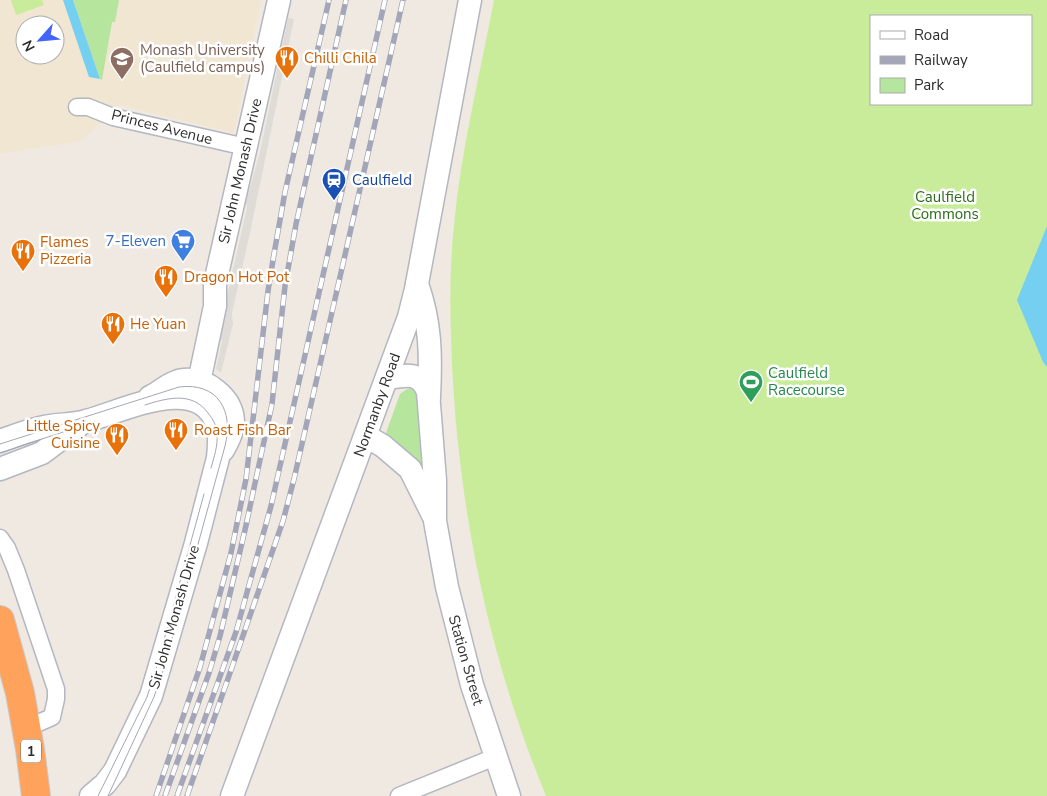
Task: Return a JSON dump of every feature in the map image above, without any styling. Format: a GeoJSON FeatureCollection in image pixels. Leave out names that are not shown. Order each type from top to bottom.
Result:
{"type":"FeatureCollection","features":[{"type":"Feature","properties":{"kind":"highway","name":"1"},"geometry":{"type":"LineString","coordinates":[[0,620],[16,677],[27,728],[36,796]]}},
{"type":"Feature","properties":{"kind":"street","name":"Sir John Monash Drive"},"geometry":{"type":"LineString","coordinates":[[91,796],[108,780],[114,771],[155,687],[218,458],[219,434],[215,422],[192,386],[205,304],[215,283],[279,0]]}},
{"type":"Feature","properties":{"kind":"street","name":"Normanby Road"},"geometry":{"type":"LineString","coordinates":[[232,796],[388,378],[410,312],[470,0]]}},
{"type":"Feature","properties":{"kind":"street","name":"Princes Avenue"},"geometry":{"type":"LineString","coordinates":[[77,107],[88,106],[113,117],[246,147]]}},
{"type":"Feature","properties":{"kind":"street"},"geometry":{"type":"LineString","coordinates":[[417,283],[426,310],[429,330],[431,366],[429,397]]}},
{"type":"Feature","properties":{"kind":"street","name":"Station Street"},"geometry":{"type":"LineString","coordinates":[[388,378],[407,375],[416,377],[425,384],[429,397],[435,480],[435,521],[444,572],[457,632],[472,685],[509,796]]}},
{"type":"Feature","properties":{"kind":"street"},"geometry":{"type":"LineString","coordinates":[[0,441],[44,427],[85,421],[137,404],[166,399],[192,386]]}},
{"type":"Feature","properties":{"kind":"street"},"geometry":{"type":"LineString","coordinates":[[0,469],[42,453],[85,421]]}},
{"type":"Feature","properties":{"kind":"street","name":"Station Street"},"geometry":{"type":"LineString","coordinates":[[366,436],[383,446],[410,469],[435,521]]}},
{"type":"Feature","properties":{"kind":"street"},"geometry":{"type":"LineString","coordinates":[[0,538],[5,544],[16,570],[56,696],[52,717],[27,728]]}},
{"type":"Feature","properties":{"kind":"street"},"geometry":{"type":"LineString","coordinates":[[399,796],[495,757]]}},
{"type":"Feature","properties":{"kind":"street","name":"Sir John Monash Drive"},"geometry":{"type":"LineString","coordinates":[[110,796],[114,771]]}},
{"type":"Feature","properties":{"kind":"shaded area","name":"Monash University (Caulfield campus)"},"geometry":{"type":"Polygon","coordinates":[[[0,0],[261,0],[234,133],[119,105],[81,141],[0,154],[0,0]]]}},
{"type":"Feature","properties":{"kind":"shaded area"},"geometry":{"type":"Polygon","coordinates":[[[288,18],[294,19],[232,313],[233,324],[221,373],[216,369],[222,341],[216,337],[218,326],[223,325],[225,305],[247,208],[247,205],[241,203],[244,190],[249,191],[260,152],[288,18]]]}},
{"type":"Feature","properties":{"kind":"green space"},"geometry":{"type":"Polygon","coordinates":[[[11,0],[42,0],[44,5],[16,15],[11,0]]]}},
{"type":"Feature","properties":{"kind":"green space"},"geometry":{"type":"Polygon","coordinates":[[[73,0],[119,0],[115,22],[112,22],[102,80],[100,79],[73,0]]]}},
{"type":"Feature","properties":{"kind":"green space","name":"Caulfield Racecourse"},"geometry":{"type":"Polygon","coordinates":[[[494,0],[1047,0],[1047,796],[546,796],[508,691],[493,638],[480,584],[462,475],[456,419],[450,312],[452,242],[461,169],[494,0]]]}},
{"type":"Feature","properties":{"kind":"green space"},"geometry":{"type":"Polygon","coordinates":[[[412,388],[419,391],[427,471],[412,456],[387,437],[386,433],[400,394],[412,388]]]}},
{"type":"Feature","properties":{"kind":"water"},"geometry":{"type":"Polygon","coordinates":[[[63,0],[73,0],[100,79],[89,77],[63,0]]]}},
{"type":"Feature","properties":{"kind":"water"},"geometry":{"type":"Polygon","coordinates":[[[1047,226],[1047,367],[1043,362],[1017,300],[1047,226]]]}},
{"type":"Feature","properties":{"kind":"tram line"},"geometry":{"type":"LineString","coordinates":[[0,444],[179,387],[204,389],[213,394],[225,411],[227,421],[225,446],[164,668],[154,697],[108,796]]}},
{"type":"Feature","properties":{"kind":"tram line"},"geometry":{"type":"LineString","coordinates":[[145,405],[179,398],[194,401],[202,406],[213,420],[217,431],[216,447],[211,468]]}},
{"type":"Feature","properties":{"kind":"tram line"},"geometry":{"type":"LineString","coordinates":[[0,453],[69,430]]}},
{"type":"Feature","properties":{"kind":"tram line"},"geometry":{"type":"LineString","coordinates":[[98,796],[147,697],[204,494]]}},
{"type":"Feature","properties":{"kind":"railway"},"geometry":{"type":"LineString","coordinates":[[156,796],[200,667],[231,553],[246,479],[274,254],[285,192],[329,0]]}},
{"type":"Feature","properties":{"kind":"railway"},"geometry":{"type":"LineString","coordinates":[[165,796],[209,673],[220,636],[245,530],[272,404],[285,286],[296,224],[346,0]]}},
{"type":"Feature","properties":{"kind":"railway"},"geometry":{"type":"LineString","coordinates":[[177,796],[236,632],[271,506],[385,0]]}},
{"type":"Feature","properties":{"kind":"railway"},"geometry":{"type":"LineString","coordinates":[[187,796],[283,521],[403,0]]}},
{"type":"Feature","properties":{"kind":"place","name":"Chilli Chila"},"geometry":{"type":"Point","coordinates":[287,79]}},
{"type":"Feature","properties":{"kind":"place","name":"Monash University (Caulfield campus)"},"geometry":{"type":"Point","coordinates":[122,80]}},
{"type":"Feature","properties":{"kind":"place","name":"Caulfield"},"geometry":{"type":"Point","coordinates":[334,201]}},
{"type":"Feature","properties":{"kind":"place","name":"7-Eleven"},"geometry":{"type":"Point","coordinates":[183,262]}},
{"type":"Feature","properties":{"kind":"place","name":"Flames Pizzeria"},"geometry":{"type":"Point","coordinates":[23,272]}},
{"type":"Feature","properties":{"kind":"place","name":"Dragon Hot Pot"},"geometry":{"type":"Point","coordinates":[166,298]}},
{"type":"Feature","properties":{"kind":"place","name":"He Yuan"},"geometry":{"type":"Point","coordinates":[113,345]}},
{"type":"Feature","properties":{"kind":"place","name":"Caulfield Racecourse"},"geometry":{"type":"Point","coordinates":[751,403]}},
{"type":"Feature","properties":{"kind":"place","name":"Roast Fish Bar"},"geometry":{"type":"Point","coordinates":[176,451]}},
{"type":"Feature","properties":{"kind":"place","name":"Little Spicy Cuisine"},"geometry":{"type":"Point","coordinates":[117,456]}},
{"type":"Feature","properties":{"kind":"park label","name":"Caulfield Commons"},"geometry":{"type":"Point","coordinates":[945,206]}}]}
